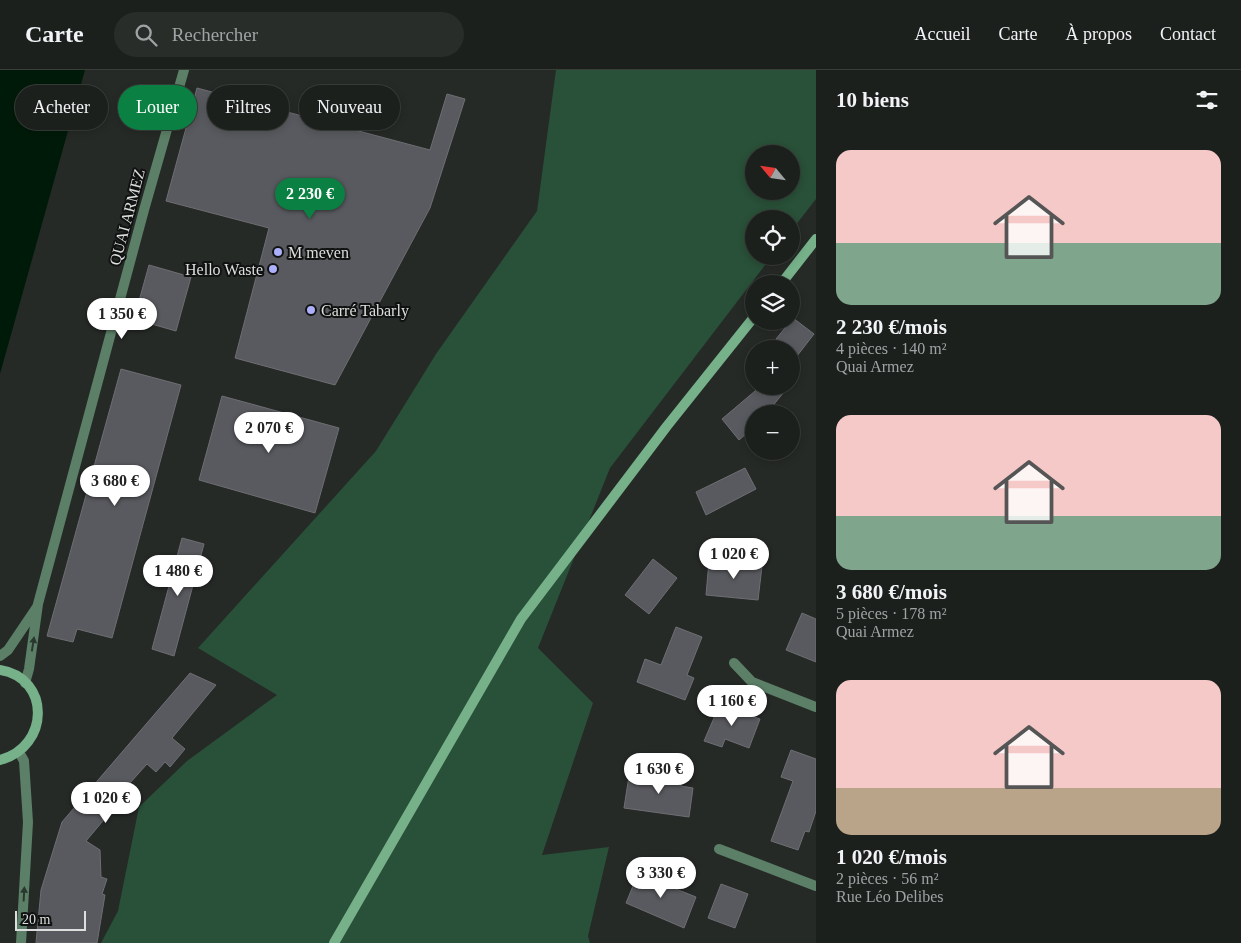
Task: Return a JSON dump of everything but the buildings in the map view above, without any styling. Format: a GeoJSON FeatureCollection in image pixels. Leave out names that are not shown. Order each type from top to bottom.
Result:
{"type":"FeatureCollection","features":[{"type":"Feature","properties":{"kind":"main road"},"geometry":{"type":"LineString","coordinates":[[787,275],[816,239]]}},
{"type":"Feature","properties":{"kind":"main road"},"geometry":{"type":"LineString","coordinates":[[334,943],[521,619],[667,426],[745,328]]}},
{"type":"Feature","properties":{"kind":"main road"},"geometry":{"type":"LineString","coordinates":[[0,670],[16,676],[25,683],[33,694],[38,706],[35,732],[28,743],[19,752],[0,760]]}},
{"type":"Feature","properties":{"kind":"street","name":"QUAI ARMEZ"},"geometry":{"type":"LineString","coordinates":[[25,683],[29,669],[38,604],[184,70]]}},
{"type":"Feature","properties":{"kind":"street","name":"QUAI ARMEZ"},"geometry":{"type":"LineString","coordinates":[[0,656],[8,650],[38,604]]}},
{"type":"Feature","properties":{"kind":"street"},"geometry":{"type":"LineString","coordinates":[[734,663],[752,682],[816,707]]}},
{"type":"Feature","properties":{"kind":"street"},"geometry":{"type":"LineString","coordinates":[[19,752],[24,761],[28,822],[21,943]]}},
{"type":"Feature","properties":{"kind":"street"},"geometry":{"type":"LineString","coordinates":[[719,849],[816,886]]}},
{"type":"Feature","properties":{"kind":"shaded area"},"geometry":{"type":"Polygon","coordinates":[[[0,70],[85,70],[81,85],[15,85],[15,130],[68,130],[0,374],[0,70]]]}},
{"type":"Feature","properties":{"kind":"shaded area"},"geometry":{"type":"Polygon","coordinates":[[[556,70],[816,70],[816,199],[800,219],[800,210],[745,210],[745,265],[765,265],[757,275],[745,275],[745,291],[610,468],[538,648],[593,703],[542,855],[609,847],[588,936],[590,943],[101,943],[118,911],[139,807],[187,761],[277,695],[198,648],[376,451],[436,354],[537,211],[556,70]]]}},
{"type":"Feature","properties":{"kind":"place","name":"M meven"},"geometry":{"type":"Point","coordinates":[278,252]}},
{"type":"Feature","properties":{"kind":"place","name":"Hello Waste"},"geometry":{"type":"Point","coordinates":[273,269]}},
{"type":"Feature","properties":{"kind":"place","name":"Carré Tabarly"},"geometry":{"type":"Point","coordinates":[311,310]}}]}
